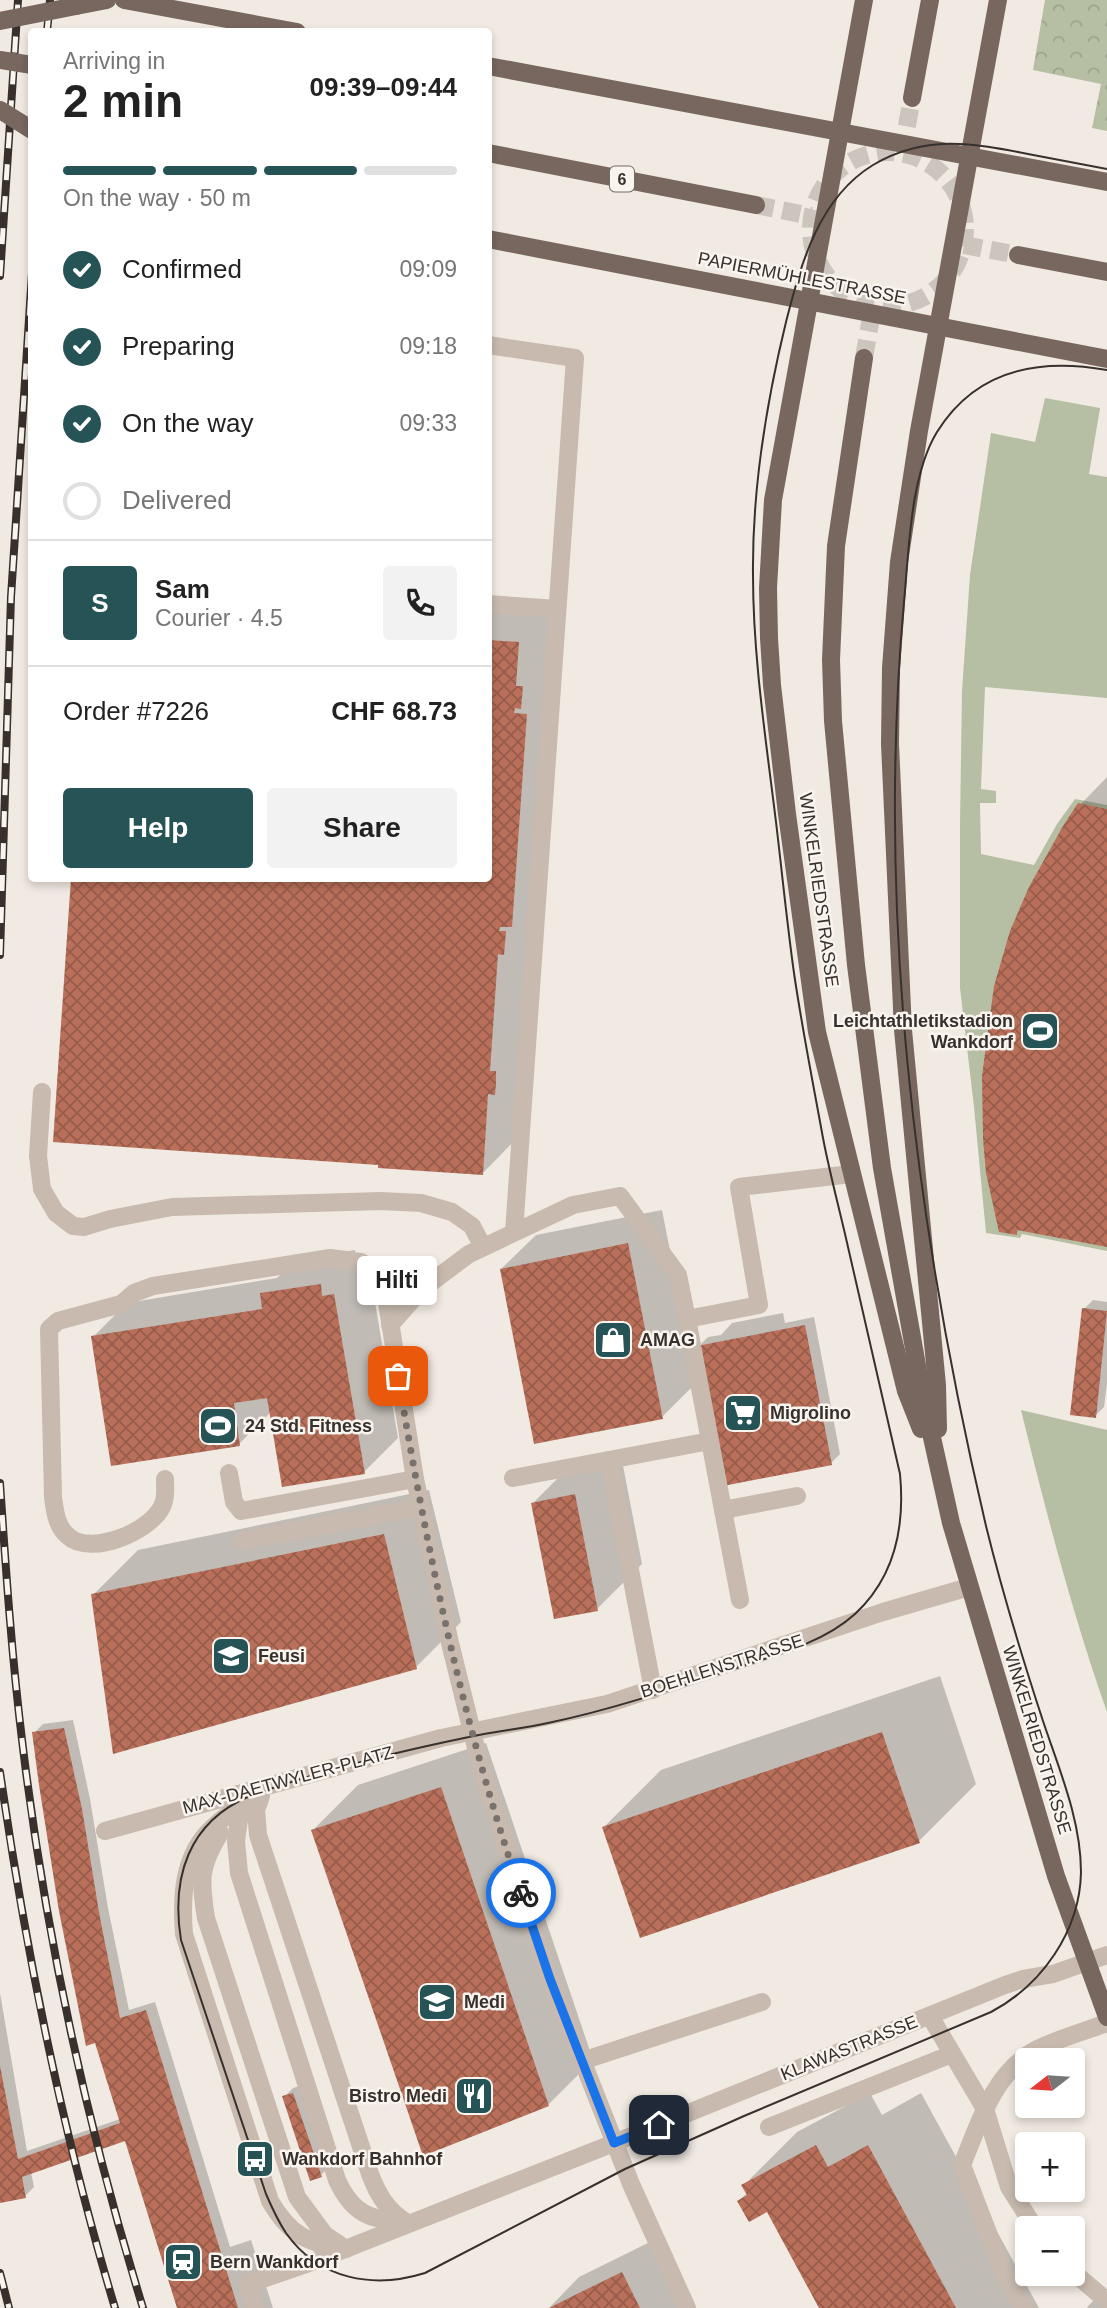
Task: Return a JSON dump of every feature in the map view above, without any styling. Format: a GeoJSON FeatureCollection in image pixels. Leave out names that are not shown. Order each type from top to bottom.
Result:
{"type":"FeatureCollection","features":[{"type":"Feature","properties":{"kind":"main road"},"geometry":{"type":"LineString","coordinates":[[0,21],[107,0]]}},
{"type":"Feature","properties":{"kind":"main road"},"geometry":{"type":"LineString","coordinates":[[124,0],[275,28]]}},
{"type":"Feature","properties":{"kind":"main road","name":"WINKELRIEDSTRASSE"},"geometry":{"type":"LineString","coordinates":[[864,0],[773,500],[768,587],[769,638],[787,814],[817,1032],[906,1391],[939,1471]]}},
{"type":"Feature","properties":{"kind":"main road"},"geometry":{"type":"LineString","coordinates":[[912,98],[930,0]]}},
{"type":"Feature","properties":{"kind":"main road","name":"WINKELRIEDSTRASSE"},"geometry":{"type":"LineString","coordinates":[[939,1471],[937,1385],[903,1030],[890,744],[891,668],[900,562],[938,326],[998,0]]}},
{"type":"Feature","properties":{"kind":"main road"},"geometry":{"type":"LineString","coordinates":[[0,60],[28,64]]}},
{"type":"Feature","properties":{"kind":"main road"},"geometry":{"type":"LineString","coordinates":[[492,67],[1107,182]]}},
{"type":"Feature","properties":{"kind":"main road"},"geometry":{"type":"LineString","coordinates":[[0,110],[28,128]]}},
{"type":"Feature","properties":{"kind":"main road","name":"6"},"geometry":{"type":"LineString","coordinates":[[492,154],[756,205]]}},
{"type":"Feature","properties":{"kind":"main road","name":"PAPIERMÜHLESTRASSE"},"geometry":{"type":"LineString","coordinates":[[492,240],[1107,359]]}},
{"type":"Feature","properties":{"kind":"main road"},"geometry":{"type":"LineString","coordinates":[[1018,255],[1107,272]]}},
{"type":"Feature","properties":{"kind":"main road","name":"WINKELRIEDSTRASSE"},"geometry":{"type":"LineString","coordinates":[[864,358],[836,546],[831,660],[833,721],[856,965],[882,1168],[921,1388],[969,1587],[1056,1876],[1107,2020]]}},
{"type":"Feature","properties":{"kind":"street"},"geometry":{"type":"LineString","coordinates":[[492,346],[575,358],[514,1232]]}},
{"type":"Feature","properties":{"kind":"street"},"geometry":{"type":"LineString","coordinates":[[492,604],[557,609]]}},
{"type":"Feature","properties":{"kind":"street"},"geometry":{"type":"LineString","coordinates":[[41,1092],[38,1156],[42,1189],[56,1213],[74,1226],[84,1227],[172,1207],[381,1201],[421,1203],[452,1212],[472,1226],[483,1247]]}},
{"type":"Feature","properties":{"kind":"street"},"geometry":{"type":"LineString","coordinates":[[687,1319],[760,1305],[739,1187],[851,1174]]}},
{"type":"Feature","properties":{"kind":"street"},"geometry":{"type":"LineString","coordinates":[[390,1325],[421,1290],[469,1254],[573,1205],[620,1196],[678,1275],[740,1600]]}},
{"type":"Feature","properties":{"kind":"street"},"geometry":{"type":"LineString","coordinates":[[165,1479],[164,1503],[147,1524],[124,1537],[92,1545],[69,1538],[61,1529],[55,1515],[53,1497],[49,1329],[58,1321],[121,1304],[134,1293],[153,1286],[330,1258],[361,1262],[376,1272],[386,1290],[420,1507],[482,1772],[550,1979],[614,2143],[687,2308]]}},
{"type":"Feature","properties":{"kind":"street"},"geometry":{"type":"LineString","coordinates":[[513,1478],[710,1441]]}},
{"type":"Feature","properties":{"kind":"street"},"geometry":{"type":"LineString","coordinates":[[609,1460],[653,1690]]}},
{"type":"Feature","properties":{"kind":"street"},"geometry":{"type":"LineString","coordinates":[[229,1473],[234,1502],[241,1511],[415,1479]]}},
{"type":"Feature","properties":{"kind":"street"},"geometry":{"type":"LineString","coordinates":[[723,1510],[797,1496]]}},
{"type":"Feature","properties":{"kind":"street"},"geometry":{"type":"LineString","coordinates":[[242,1541],[420,1507]]}},
{"type":"Feature","properties":{"kind":"street","name":"BOEHLENSTRASSE"},"geometry":{"type":"LineString","coordinates":[[471,1732],[607,1704],[883,1612],[969,1587]]}},
{"type":"Feature","properties":{"kind":"street","name":"MAX-DAETWYLER-PLATZ"},"geometry":{"type":"LineString","coordinates":[[105,1831],[266,1785],[471,1732]]}},
{"type":"Feature","properties":{"kind":"street"},"geometry":{"type":"LineString","coordinates":[[266,1785],[239,1819],[236,1841],[239,1873],[337,2180],[346,2199],[373,2220],[409,2224]]}},
{"type":"Feature","properties":{"kind":"street"},"geometry":{"type":"LineString","coordinates":[[266,1785],[256,1810],[258,1835],[370,2174],[379,2196],[393,2214],[409,2224]]}},
{"type":"Feature","properties":{"kind":"street"},"geometry":{"type":"LineString","coordinates":[[266,1785],[210,1829],[198,1847],[186,1871],[181,1905],[184,1934],[270,2201],[281,2220],[297,2234],[314,2244],[346,2249]]}},
{"type":"Feature","properties":{"kind":"street"},"geometry":{"type":"LineString","coordinates":[[266,1785],[228,1819],[210,1849],[201,1885],[204,1907],[297,2197],[325,2235],[346,2249]]}},
{"type":"Feature","properties":{"kind":"street","name":"KLAWASTRASSE"},"geometry":{"type":"LineString","coordinates":[[614,2143],[1005,1985],[1053,1974],[1107,1955]]}},
{"type":"Feature","properties":{"kind":"street"},"geometry":{"type":"LineString","coordinates":[[582,2061],[762,2002]]}},
{"type":"Feature","properties":{"kind":"street"},"geometry":{"type":"LineString","coordinates":[[930,2016],[985,2109],[1009,2187],[1027,2216]]}},
{"type":"Feature","properties":{"kind":"street"},"geometry":{"type":"LineString","coordinates":[[1024,2308],[1005,2277],[962,2165],[985,2109],[1005,2074],[1033,2052],[1107,2020]]}},
{"type":"Feature","properties":{"kind":"street"},"geometry":{"type":"LineString","coordinates":[[769,2127],[952,2054]]}},
{"type":"Feature","properties":{"kind":"street"},"geometry":{"type":"LineString","coordinates":[[255,2308],[248,2284],[346,2249],[614,2143]]}},
{"type":"Feature","properties":{"kind":"street"},"geometry":{"type":"LineString","coordinates":[[1085,2282],[1107,2301]]}},
{"type":"Feature","properties":{"kind":"green space"},"geometry":{"type":"Polygon","coordinates":[[[1045,0],[1107,0],[1107,131],[1092,128],[1101,84],[1033,70],[1045,0]]]}},
{"type":"Feature","properties":{"kind":"green space"},"geometry":{"type":"Polygon","coordinates":[[[1045,398],[1100,408],[1089,474],[1107,477],[1107,698],[985,687],[981,789],[996,791],[996,803],[980,803],[981,854],[1034,865],[1075,799],[1107,805],[1107,1251],[1022,1234],[1020,1238],[986,1233],[960,988],[962,691],[970,575],[991,433],[1035,442],[1045,398]]]}},
{"type":"Feature","properties":{"kind":"green space"},"geometry":{"type":"Polygon","coordinates":[[[1021,1410],[1107,1430],[1107,1712],[1060,1562],[1021,1410]]]}},
{"type":"Feature","properties":{"kind":"building"},"geometry":{"type":"Polygon","coordinates":[[[492,640],[519,642],[516,686],[523,686],[521,709],[515,708],[514,713],[527,714],[512,927],[500,927],[499,931],[506,931],[504,955],[498,954],[490,1071],[496,1071],[496,1083],[495,1095],[488,1094],[483,1175],[53,1142],[71,882],[492,882],[492,640]]]}},
{"type":"Feature","properties":{"kind":"building","name":"Leichtathletikstadion Wankdorf"},"geometry":{"type":"Polygon","coordinates":[[[1078,803],[1107,809],[1107,1247],[1017,1230],[1017,1235],[999,1232],[986,1173],[983,1139],[982,1076],[994,986],[1010,931],[1029,887],[1078,803]]]}},
{"type":"Feature","properties":{"kind":"building"},"geometry":{"type":"Polygon","coordinates":[[[628,1243],[663,1419],[534,1444],[500,1269],[628,1243]]]}},
{"type":"Feature","properties":{"kind":"building"},"geometry":{"type":"Polygon","coordinates":[[[321,1284],[322,1296],[334,1294],[365,1474],[282,1487],[267,1398],[234,1403],[240,1446],[111,1466],[91,1336],[262,1309],[260,1293],[321,1284]]]}},
{"type":"Feature","properties":{"kind":"building"},"geometry":{"type":"Polygon","coordinates":[[[1082,1308],[1107,1311],[1096,1418],[1070,1415],[1082,1308]]]}},
{"type":"Feature","properties":{"kind":"building"},"geometry":{"type":"Polygon","coordinates":[[[805,1325],[832,1465],[723,1486],[697,1346],[805,1325]]]}},
{"type":"Feature","properties":{"kind":"building"},"geometry":{"type":"Polygon","coordinates":[[[575,1494],[598,1611],[554,1619],[531,1503],[575,1494]]]}},
{"type":"Feature","properties":{"kind":"building"},"geometry":{"type":"Polygon","coordinates":[[[384,1534],[417,1669],[113,1754],[91,1594],[384,1534]]]}},
{"type":"Feature","properties":{"kind":"building"},"geometry":{"type":"Polygon","coordinates":[[[64,1728],[82,1809],[120,2018],[146,2010],[238,2308],[177,2308],[125,2141],[22,2177],[26,2198],[0,2203],[0,2066],[18,2159],[120,2123],[95,2043],[86,2046],[59,1911],[39,1785],[32,1732],[64,1728]]]}},
{"type":"Feature","properties":{"kind":"building"},"geometry":{"type":"Polygon","coordinates":[[[882,1732],[920,1843],[640,1938],[602,1827],[882,1732]]]}},
{"type":"Feature","properties":{"kind":"building"},"geometry":{"type":"Polygon","coordinates":[[[441,1787],[549,2106],[423,2156],[311,1830],[441,1787]]]}},
{"type":"Feature","properties":{"kind":"building"},"geometry":{"type":"Polygon","coordinates":[[[293,2093],[322,2177],[310,2181],[282,2096],[293,2093]]]}},
{"type":"Feature","properties":{"kind":"building"},"geometry":{"type":"Polygon","coordinates":[[[816,2145],[828,2167],[868,2145],[956,2308],[819,2308],[767,2212],[749,2222],[737,2201],[747,2195],[741,2185],[816,2145]]]}},
{"type":"Feature","properties":{"kind":"building"},"geometry":{"type":"Polygon","coordinates":[[[622,2272],[640,2308],[549,2308],[583,2291],[622,2272]]]}},
{"type":"Feature","properties":{"kind":"tunnel"},"geometry":{"type":"LineString","coordinates":[[902,153],[912,98]]}},
{"type":"Feature","properties":{"kind":"tunnel"},"geometry":{"type":"LineString","coordinates":[[888,152],[918,157],[943,174],[960,199],[965,229],[960,259],[943,284],[918,301],[888,306],[858,301],[833,284],[816,259],[811,229],[816,199],[833,174],[858,157],[888,152]]}},
{"type":"Feature","properties":{"kind":"tunnel"},"geometry":{"type":"LineString","coordinates":[[756,205],[811,216]]}},
{"type":"Feature","properties":{"kind":"tunnel"},"geometry":{"type":"LineString","coordinates":[[964,245],[1018,255]]}},
{"type":"Feature","properties":{"kind":"tunnel"},"geometry":{"type":"LineString","coordinates":[[864,358],[873,306]]}},
{"type":"Feature","properties":{"kind":"tram line"},"geometry":{"type":"LineString","coordinates":[[1107,169],[968,144],[930,145],[911,149],[873,165],[839,195],[826,214],[806,255],[779,353],[767,415],[753,543],[755,637],[761,698],[791,954],[808,1056],[829,1166],[900,1474],[899,1531],[889,1567],[869,1599],[855,1614],[827,1633],[796,1648],[594,1712],[414,1749],[304,1778],[250,1796],[229,1807],[198,1837],[188,1854],[182,1874],[179,1895],[181,1940],[266,2194],[286,2233],[299,2249],[331,2271],[367,2280],[406,2278],[425,2273],[625,2169],[991,2012],[1009,2001],[1042,1971],[1066,1935],[1079,1894],[1081,1872],[1077,1833],[1068,1795],[1035,1697],[986,1526],[939,1298],[921,1183],[899,951],[895,835],[897,718],[912,514],[921,470],[937,432],[971,394],[1012,373],[1058,366],[1107,370]]}},
{"type":"Feature","properties":{"kind":"railway"},"geometry":{"type":"LineString","coordinates":[[0,276],[18,0]]}},
{"type":"Feature","properties":{"kind":"railway"},"geometry":{"type":"LineString","coordinates":[[47,28],[50,0]]}},
{"type":"Feature","properties":{"kind":"railway"},"geometry":{"type":"LineString","coordinates":[[0,955],[11,597],[28,335]]}},
{"type":"Feature","properties":{"kind":"railway"},"geometry":{"type":"LineString","coordinates":[[0,1483],[19,1715],[32,1819],[56,1960],[86,2101],[143,2308]]}},
{"type":"Feature","properties":{"kind":"railway"},"geometry":{"type":"LineString","coordinates":[[0,1772],[21,1907],[47,2042],[78,2175],[115,2308]]}},
{"type":"Feature","properties":{"kind":"railway"},"geometry":{"type":"LineString","coordinates":[[0,2273],[9,2308]]}},
{"type":"Feature","properties":{"kind":"way so far"},"geometry":{"type":"LineString","coordinates":[[398,1376],[433,1569],[472,1736],[521,1893]]}},
{"type":"Feature","properties":{"kind":"place","name":"Leichtathletikstadion Wankdorf"},"geometry":{"type":"Point","coordinates":[1040,1031]}},
{"type":"Feature","properties":{"kind":"place","name":"AMAG"},"geometry":{"type":"Point","coordinates":[613,1340]}},
{"type":"Feature","properties":{"kind":"place","name":"Hilti"},"geometry":{"type":"Point","coordinates":[398,1376]}},
{"type":"Feature","properties":{"kind":"place","name":"Migrolino"},"geometry":{"type":"Point","coordinates":[743,1413]}},
{"type":"Feature","properties":{"kind":"place","name":"24 Std. Fitness"},"geometry":{"type":"Point","coordinates":[218,1426]}},
{"type":"Feature","properties":{"kind":"place","name":"Feusi"},"geometry":{"type":"Point","coordinates":[231,1656]}},
{"type":"Feature","properties":{"kind":"place","name":"Medi"},"geometry":{"type":"Point","coordinates":[437,2002]}},
{"type":"Feature","properties":{"kind":"place","name":"Bistro Medi"},"geometry":{"type":"Point","coordinates":[474,2096]}},
{"type":"Feature","properties":{"kind":"place","name":"Wankdorf Bahnhof"},"geometry":{"type":"Point","coordinates":[255,2159]}},
{"type":"Feature","properties":{"kind":"place","name":"Bern Wankdorf"},"geometry":{"type":"Point","coordinates":[183,2262]}},
{"type":"Feature","properties":{"kind":"route"},"geometry":{"type":"LineString","coordinates":[[521,1893],[550,1979],[614,2143],[659,2125]]}}]}
